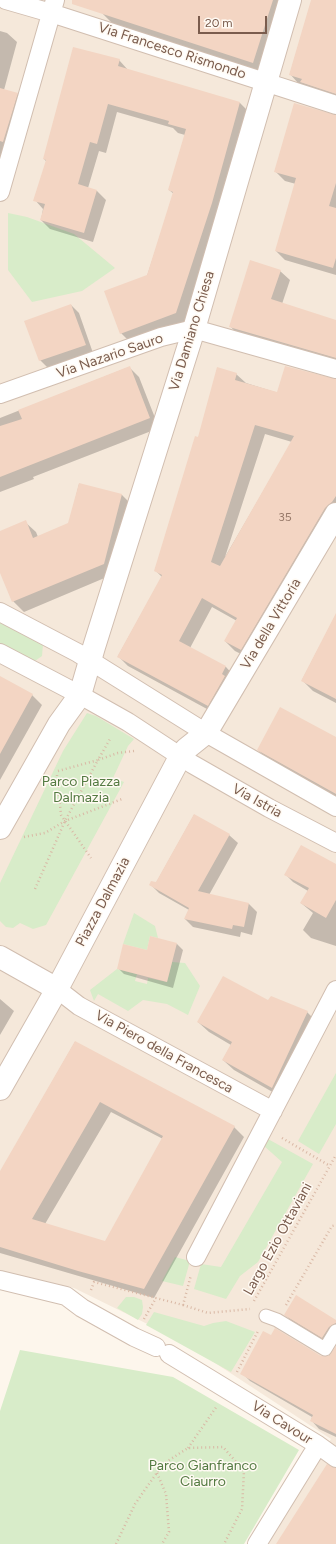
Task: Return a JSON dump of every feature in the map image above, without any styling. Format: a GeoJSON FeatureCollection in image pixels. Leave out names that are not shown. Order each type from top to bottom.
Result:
{"type":"FeatureCollection","features":[{"type":"Feature","properties":{"kind":"street","name":"Via Francesco Rismondo"},"geometry":{"type":"LineString","coordinates":[[6,0],[53,6],[336,105]]}},
{"type":"Feature","properties":{"kind":"street","name":"Via Damiano Chiesa"},"geometry":{"type":"LineString","coordinates":[[89,660],[194,329],[265,81],[290,0]]}},
{"type":"Feature","properties":{"kind":"street"},"geometry":{"type":"LineString","coordinates":[[0,192],[53,6]]}},
{"type":"Feature","properties":{"kind":"street","name":"Via Nazario Sauro"},"geometry":{"type":"LineString","coordinates":[[0,394],[161,337],[194,329],[336,369]]}},
{"type":"Feature","properties":{"kind":"street","name":"Via della Vittoria"},"geometry":{"type":"LineString","coordinates":[[206,733],[330,538],[336,514]]}},
{"type":"Feature","properties":{"kind":"street"},"geometry":{"type":"LineString","coordinates":[[0,612],[89,660],[206,733],[336,807]]}},
{"type":"Feature","properties":{"kind":"street"},"geometry":{"type":"LineString","coordinates":[[0,653],[128,722],[180,757]]}},
{"type":"Feature","properties":{"kind":"street"},"geometry":{"type":"LineString","coordinates":[[0,828],[59,724],[80,695],[89,660]]}},
{"type":"Feature","properties":{"kind":"street","name":"Piazza Dalmazia"},"geometry":{"type":"LineString","coordinates":[[0,1089],[57,989],[180,757],[186,749],[206,733]]}},
{"type":"Feature","properties":{"kind":"street","name":"Via Istria"},"geometry":{"type":"LineString","coordinates":[[180,757],[269,808],[336,843]]}},
{"type":"Feature","properties":{"kind":"street"},"geometry":{"type":"LineString","coordinates":[[0,957],[57,989]]}},
{"type":"Feature","properties":{"kind":"street","name":"Via Piero della Francesca"},"geometry":{"type":"LineString","coordinates":[[57,989],[86,1010],[273,1111]]}},
{"type":"Feature","properties":{"kind":"street"},"geometry":{"type":"LineString","coordinates":[[196,1258],[336,990]]}},
{"type":"Feature","properties":{"kind":"street","name":"Via Cavour"},"geometry":{"type":"LineString","coordinates":[[0,1280],[66,1296],[82,1308],[134,1337],[163,1350],[318,1445],[336,1458]]}},
{"type":"Feature","properties":{"kind":"street"},"geometry":{"type":"LineString","coordinates":[[271,1318],[325,1349],[336,1331]]}},
{"type":"Feature","properties":{"kind":"street"},"geometry":{"type":"LineString","coordinates":[[257,1544],[318,1445]]}},
{"type":"Feature","properties":{"kind":"path"},"geometry":{"type":"LineString","coordinates":[[35,890],[65,821],[110,739]]}},
{"type":"Feature","properties":{"kind":"path"},"geometry":{"type":"LineString","coordinates":[[91,858],[61,815],[57,772],[118,753],[141,750]]}},
{"type":"Feature","properties":{"kind":"path"},"geometry":{"type":"LineString","coordinates":[[24,837],[45,833],[65,821],[122,799]]}},
{"type":"Feature","properties":{"kind":"path"},"geometry":{"type":"LineString","coordinates":[[264,1127],[330,1166]]}},
{"type":"Feature","properties":{"kind":"path","name":"Largo Ezio Ottaviani"},"geometry":{"type":"LineString","coordinates":[[254,1302],[336,1155]]}},
{"type":"Feature","properties":{"kind":"path"},"geometry":{"type":"LineString","coordinates":[[271,1318],[332,1226],[336,1225]]}},
{"type":"Feature","properties":{"kind":"path"},"geometry":{"type":"LineString","coordinates":[[82,1308],[94,1282],[183,1305],[196,1258]]}},
{"type":"Feature","properties":{"kind":"path","name":"Largo Ezio Ottaviani"},"geometry":{"type":"LineString","coordinates":[[183,1305],[208,1313],[250,1309],[271,1318],[228,1389],[188,1448]]}},
{"type":"Feature","properties":{"kind":"path"},"geometry":{"type":"LineString","coordinates":[[116,1544],[135,1504],[163,1464],[188,1448],[223,1447],[244,1471],[242,1509],[224,1544]]}},
{"type":"Feature","properties":{"kind":"path"},"geometry":{"type":"LineString","coordinates":[[157,1473],[166,1494],[169,1532],[162,1544]]}},
{"type":"Feature","properties":{"kind":"shaded area"},"geometry":{"type":"Polygon","coordinates":[[[0,0],[336,0],[336,1544],[264,1544],[331,1439],[180,1340],[74,1288],[0,1271],[0,0]]]}},
{"type":"Feature","properties":{"kind":"green space"},"geometry":{"type":"Polygon","coordinates":[[[8,213],[27,217],[74,234],[115,268],[82,291],[32,302],[8,270],[8,213]]]}},
{"type":"Feature","properties":{"kind":"green space"},"geometry":{"type":"Polygon","coordinates":[[[0,621],[43,644],[42,656],[32,663],[0,644],[0,621]]]}},
{"type":"Feature","properties":{"kind":"green space","name":"Parco Piazza Dalmazia"},"geometry":{"type":"Polygon","coordinates":[[[87,713],[96,716],[134,739],[128,746],[113,778],[124,782],[46,925],[33,929],[20,923],[13,928],[6,927],[0,921],[0,883],[63,751],[87,713]]]}},
{"type":"Feature","properties":{"kind":"green space"},"geometry":{"type":"Polygon","coordinates":[[[134,913],[155,926],[158,938],[150,936],[147,950],[123,944],[134,913]]]}},
{"type":"Feature","properties":{"kind":"green space"},"geometry":{"type":"Polygon","coordinates":[[[172,962],[185,963],[200,986],[188,1015],[167,1004],[143,1000],[128,1011],[98,994],[94,1001],[90,990],[117,969],[137,974],[135,981],[147,984],[148,978],[167,982],[172,962]]]}},
{"type":"Feature","properties":{"kind":"green space"},"geometry":{"type":"Polygon","coordinates":[[[336,1073],[336,1124],[319,1154],[298,1141],[336,1073]]]}},
{"type":"Feature","properties":{"kind":"green space"},"geometry":{"type":"Polygon","coordinates":[[[268,1139],[313,1164],[258,1262],[240,1276],[226,1299],[194,1289],[201,1264],[221,1267],[282,1162],[263,1145],[268,1139]]]}},
{"type":"Feature","properties":{"kind":"green space"},"geometry":{"type":"Polygon","coordinates":[[[175,1257],[190,1261],[183,1286],[162,1281],[175,1257]]]}},
{"type":"Feature","properties":{"kind":"green space"},"geometry":{"type":"Polygon","coordinates":[[[126,1297],[134,1297],[142,1300],[142,1314],[138,1320],[117,1308],[126,1297]]]}},
{"type":"Feature","properties":{"kind":"green space"},"geometry":{"type":"Polygon","coordinates":[[[154,1312],[204,1326],[226,1321],[255,1332],[231,1372],[146,1325],[154,1312]]]}},
{"type":"Feature","properties":{"kind":"green space","name":"Parco Gianfranco Ciaurro"},"geometry":{"type":"Polygon","coordinates":[[[20,1350],[173,1377],[299,1450],[244,1544],[0,1544],[0,1411],[20,1350]]]}},
{"type":"Feature","properties":{"kind":"building"},"geometry":{"type":"Polygon","coordinates":[[[72,0],[273,0],[253,63],[72,4],[72,0]]]}},
{"type":"Feature","properties":{"kind":"building"},"geometry":{"type":"Polygon","coordinates":[[[311,0],[336,0],[336,94],[300,82],[302,79],[289,75],[311,0]]]}},
{"type":"Feature","properties":{"kind":"building"},"geometry":{"type":"Polygon","coordinates":[[[73,47],[120,59],[118,66],[240,102],[212,203],[176,313],[120,334],[104,291],[147,275],[173,192],[168,190],[186,129],[168,124],[169,121],[108,104],[97,144],[90,142],[78,184],[97,190],[84,233],[40,220],[45,204],[33,201],[46,160],[43,159],[73,47]]]}},
{"type":"Feature","properties":{"kind":"building"},"geometry":{"type":"Polygon","coordinates":[[[0,88],[18,93],[3,142],[0,141],[0,88]]]}},
{"type":"Feature","properties":{"kind":"building"},"geometry":{"type":"Polygon","coordinates":[[[294,103],[336,115],[336,183],[329,206],[336,208],[336,258],[333,268],[275,251],[296,178],[274,172],[294,103]]]}},
{"type":"Feature","properties":{"kind":"building"},"geometry":{"type":"Polygon","coordinates":[[[250,260],[281,270],[271,299],[336,320],[336,358],[229,327],[250,260]]]}},
{"type":"Feature","properties":{"kind":"building"},"geometry":{"type":"Polygon","coordinates":[[[71,304],[86,345],[39,361],[24,321],[71,304]]]}},
{"type":"Feature","properties":{"kind":"building"},"geometry":{"type":"Polygon","coordinates":[[[130,366],[150,418],[0,477],[0,426],[22,419],[18,410],[130,366]]]}},
{"type":"Feature","properties":{"kind":"building"},"geometry":{"type":"Polygon","coordinates":[[[285,366],[336,379],[336,496],[325,508],[241,650],[224,641],[237,618],[202,598],[179,641],[226,666],[222,674],[225,676],[208,706],[117,657],[162,575],[154,571],[195,436],[198,437],[217,367],[237,373],[235,380],[277,392],[285,366]],[[255,425],[211,562],[220,566],[294,436],[255,425]]]}},
{"type":"Feature","properties":{"kind":"building"},"geometry":{"type":"Polygon","coordinates":[[[79,483],[122,494],[104,564],[12,602],[0,573],[0,531],[26,520],[33,538],[68,523],[79,483]]]}},
{"type":"Feature","properties":{"kind":"building"},"geometry":{"type":"Polygon","coordinates":[[[336,613],[336,699],[301,681],[336,613]]]}},
{"type":"Feature","properties":{"kind":"building"},"geometry":{"type":"Polygon","coordinates":[[[0,676],[33,694],[0,754],[0,676]]]}},
{"type":"Feature","properties":{"kind":"building"},"geometry":{"type":"Polygon","coordinates":[[[280,707],[336,737],[336,794],[257,750],[280,707]]]}},
{"type":"Feature","properties":{"kind":"building"},"geometry":{"type":"Polygon","coordinates":[[[194,814],[230,834],[198,891],[249,903],[244,927],[233,925],[232,929],[184,919],[189,908],[149,885],[151,881],[156,882],[194,814]]]}},
{"type":"Feature","properties":{"kind":"building"},"geometry":{"type":"Polygon","coordinates":[[[301,845],[336,864],[336,900],[326,918],[300,903],[309,888],[284,875],[301,845]]]}},
{"type":"Feature","properties":{"kind":"building"},"geometry":{"type":"Polygon","coordinates":[[[150,936],[177,943],[167,982],[117,969],[123,944],[147,950],[150,936]]]}},
{"type":"Feature","properties":{"kind":"building"},"geometry":{"type":"Polygon","coordinates":[[[223,976],[268,1000],[271,996],[308,1011],[272,1088],[222,1060],[232,1042],[197,1022],[223,976]]]}},
{"type":"Feature","properties":{"kind":"building"},"geometry":{"type":"Polygon","coordinates":[[[75,1041],[235,1126],[144,1289],[0,1247],[0,1171],[75,1041]],[[100,1102],[32,1219],[105,1241],[163,1136],[100,1102]]]}},
{"type":"Feature","properties":{"kind":"building"},"geometry":{"type":"Polygon","coordinates":[[[296,1295],[336,1320],[336,1323],[329,1327],[322,1338],[284,1315],[296,1295]]]}},
{"type":"Feature","properties":{"kind":"building"},"geometry":{"type":"Polygon","coordinates":[[[275,1328],[321,1356],[329,1356],[336,1346],[336,1434],[310,1421],[313,1415],[240,1374],[263,1331],[271,1335],[275,1328]]]}},
{"type":"Feature","properties":{"kind":"building"},"geometry":{"type":"Polygon","coordinates":[[[327,1464],[336,1468],[336,1544],[276,1544],[327,1464]]]}}]}
